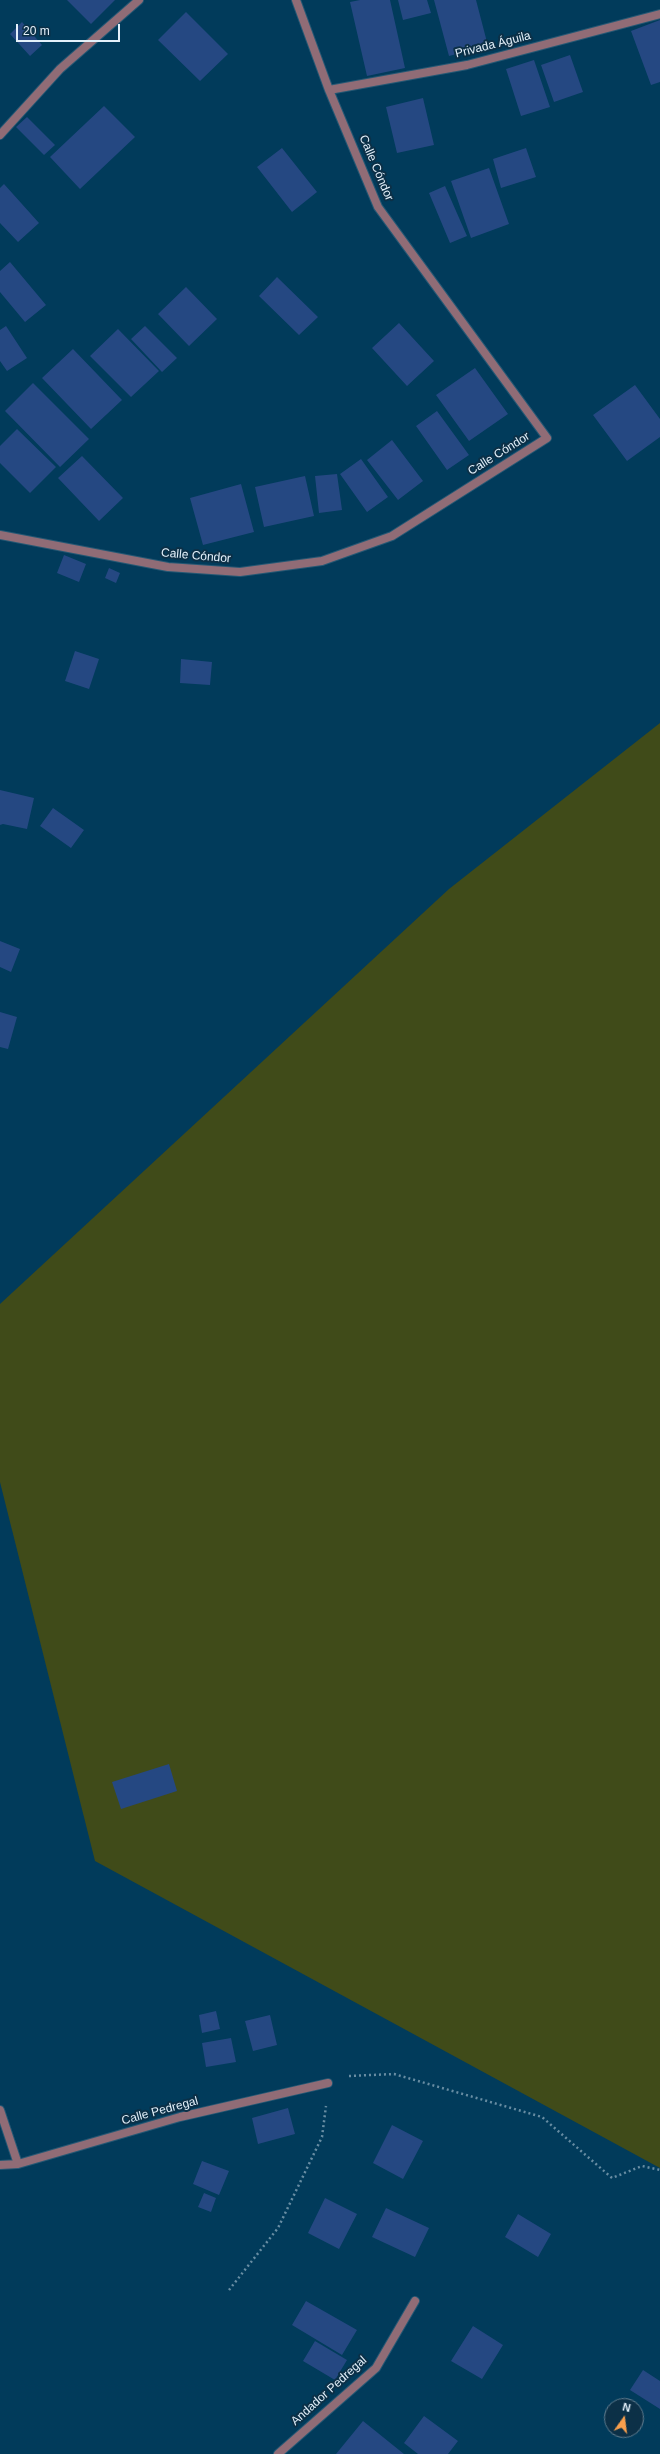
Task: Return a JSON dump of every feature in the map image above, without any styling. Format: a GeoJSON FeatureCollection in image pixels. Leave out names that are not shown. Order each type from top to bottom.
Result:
{"type":"FeatureCollection","features":[{"type":"Feature","properties":{"kind":"street"},"geometry":{"type":"LineString","coordinates":[[0,135],[60,69],[139,0]]}},
{"type":"Feature","properties":{"kind":"street","name":"Calle Cóndor"},"geometry":{"type":"LineString","coordinates":[[0,535],[168,567],[240,572],[322,561],[392,536],[547,438],[378,207],[329,90],[296,0]]}},
{"type":"Feature","properties":{"kind":"street","name":"Privada Águila"},"geometry":{"type":"LineString","coordinates":[[329,90],[468,65],[660,14]]}},
{"type":"Feature","properties":{"kind":"street","name":"Calle Pedregal"},"geometry":{"type":"LineString","coordinates":[[0,2165],[18,2164],[180,2117],[328,2083]]}},
{"type":"Feature","properties":{"kind":"street"},"geometry":{"type":"LineString","coordinates":[[0,2110],[18,2164]]}},
{"type":"Feature","properties":{"kind":"street","name":"Andador Pedregal"},"geometry":{"type":"LineString","coordinates":[[278,2454],[376,2368],[415,2300]]}},
{"type":"Feature","properties":{"kind":"path"},"geometry":{"type":"LineString","coordinates":[[229,2290],[278,2228],[322,2137],[328,2083],[355,2075],[394,2074],[542,2117],[612,2178],[642,2166],[660,2170]]}},
{"type":"Feature","properties":{"kind":"green space"},"geometry":{"type":"Polygon","coordinates":[[[660,723],[660,2168],[95,1861],[0,1482],[0,1304],[449,889],[660,723]]]}},
{"type":"Feature","properties":{"kind":"building"},"geometry":{"type":"Polygon","coordinates":[[[67,0],[115,0],[91,24],[67,0]]]}},
{"type":"Feature","properties":{"kind":"building"},"geometry":{"type":"Polygon","coordinates":[[[360,0],[390,0],[405,68],[367,76],[350,2],[360,0]]]}},
{"type":"Feature","properties":{"kind":"building"},"geometry":{"type":"Polygon","coordinates":[[[398,0],[427,0],[431,13],[403,20],[398,0]]]}},
{"type":"Feature","properties":{"kind":"building"},"geometry":{"type":"Polygon","coordinates":[[[434,0],[476,0],[488,46],[449,56],[434,0]]]}},
{"type":"Feature","properties":{"kind":"building"},"geometry":{"type":"Polygon","coordinates":[[[186,12],[228,54],[200,81],[158,40],[186,12]]]}},
{"type":"Feature","properties":{"kind":"building"},"geometry":{"type":"Polygon","coordinates":[[[660,20],[660,82],[651,85],[631,31],[660,20]]]}},
{"type":"Feature","properties":{"kind":"building"},"geometry":{"type":"Polygon","coordinates":[[[22,22],[42,45],[30,56],[10,34],[22,22]]]}},
{"type":"Feature","properties":{"kind":"building"},"geometry":{"type":"Polygon","coordinates":[[[570,55],[583,92],[554,102],[541,65],[570,55]]]}},
{"type":"Feature","properties":{"kind":"building"},"geometry":{"type":"Polygon","coordinates":[[[534,60],[550,107],[521,116],[506,69],[534,60]]]}},
{"type":"Feature","properties":{"kind":"building"},"geometry":{"type":"Polygon","coordinates":[[[423,98],[434,145],[397,153],[386,107],[423,98]]]}},
{"type":"Feature","properties":{"kind":"building"},"geometry":{"type":"Polygon","coordinates":[[[104,106],[135,137],[80,189],[50,157],[104,106]]]}},
{"type":"Feature","properties":{"kind":"building"},"geometry":{"type":"Polygon","coordinates":[[[27,117],[55,145],[44,155],[16,127],[27,117]]]}},
{"type":"Feature","properties":{"kind":"building"},"geometry":{"type":"Polygon","coordinates":[[[282,148],[317,192],[292,212],[257,167],[282,148]]]}},
{"type":"Feature","properties":{"kind":"building"},"geometry":{"type":"Polygon","coordinates":[[[526,148],[536,177],[501,188],[493,159],[526,148]]]}},
{"type":"Feature","properties":{"kind":"building"},"geometry":{"type":"Polygon","coordinates":[[[489,168],[509,224],[471,238],[451,181],[489,168]]]}},
{"type":"Feature","properties":{"kind":"building"},"geometry":{"type":"Polygon","coordinates":[[[4,184],[39,223],[18,242],[0,223],[0,188],[4,184]]]}},
{"type":"Feature","properties":{"kind":"building"},"geometry":{"type":"Polygon","coordinates":[[[445,186],[467,236],[450,243],[429,193],[445,186]]]}},
{"type":"Feature","properties":{"kind":"building"},"geometry":{"type":"Polygon","coordinates":[[[10,262],[46,305],[25,322],[0,292],[0,271],[10,262]]]}},
{"type":"Feature","properties":{"kind":"building"},"geometry":{"type":"Polygon","coordinates":[[[277,277],[318,317],[299,335],[259,296],[277,277]]]}},
{"type":"Feature","properties":{"kind":"building"},"geometry":{"type":"Polygon","coordinates":[[[186,287],[217,319],[189,346],[158,314],[186,287]]]}},
{"type":"Feature","properties":{"kind":"building"},"geometry":{"type":"Polygon","coordinates":[[[399,323],[434,361],[407,386],[372,348],[399,323]]]}},
{"type":"Feature","properties":{"kind":"building"},"geometry":{"type":"Polygon","coordinates":[[[6,326],[27,358],[7,371],[0,361],[0,330],[6,326]]]}},
{"type":"Feature","properties":{"kind":"building"},"geometry":{"type":"Polygon","coordinates":[[[145,326],[177,358],[162,372],[131,339],[145,326]]]}},
{"type":"Feature","properties":{"kind":"building"},"geometry":{"type":"Polygon","coordinates":[[[118,329],[159,371],[131,397],[90,356],[118,329]]]}},
{"type":"Feature","properties":{"kind":"building"},"geometry":{"type":"Polygon","coordinates":[[[73,349],[122,400],[91,429],[42,378],[73,349]]]}},
{"type":"Feature","properties":{"kind":"building"},"geometry":{"type":"Polygon","coordinates":[[[475,368],[508,414],[469,441],[436,395],[475,368]]]}},
{"type":"Feature","properties":{"kind":"building"},"geometry":{"type":"Polygon","coordinates":[[[33,383],[89,439],[60,467],[5,411],[33,383]]]}},
{"type":"Feature","properties":{"kind":"building"},"geometry":{"type":"Polygon","coordinates":[[[635,385],[660,419],[660,437],[627,461],[593,415],[635,385]]]}},
{"type":"Feature","properties":{"kind":"building"},"geometry":{"type":"Polygon","coordinates":[[[437,411],[469,455],[447,470],[416,426],[437,411]]]}},
{"type":"Feature","properties":{"kind":"building"},"geometry":{"type":"Polygon","coordinates":[[[17,429],[56,467],[30,493],[0,463],[0,446],[17,429]]]}},
{"type":"Feature","properties":{"kind":"building"},"geometry":{"type":"Polygon","coordinates":[[[392,440],[423,481],[398,500],[367,460],[392,440]]]}},
{"type":"Feature","properties":{"kind":"building"},"geometry":{"type":"Polygon","coordinates":[[[82,456],[123,498],[99,521],[58,478],[82,456]]]}},
{"type":"Feature","properties":{"kind":"building"},"geometry":{"type":"Polygon","coordinates":[[[361,459],[388,497],[367,512],[340,474],[361,459]]]}},
{"type":"Feature","properties":{"kind":"building"},"geometry":{"type":"Polygon","coordinates":[[[337,474],[342,510],[319,513],[315,476],[337,474]]]}},
{"type":"Feature","properties":{"kind":"building"},"geometry":{"type":"Polygon","coordinates":[[[305,476],[314,516],[264,527],[255,487],[305,476]]]}},
{"type":"Feature","properties":{"kind":"building"},"geometry":{"type":"Polygon","coordinates":[[[241,484],[254,532],[203,545],[190,498],[241,484]]]}},
{"type":"Feature","properties":{"kind":"building"},"geometry":{"type":"Polygon","coordinates":[[[64,555],[86,564],[79,582],[57,573],[64,555]]]}},
{"type":"Feature","properties":{"kind":"building"},"geometry":{"type":"Polygon","coordinates":[[[109,568],[120,573],[116,583],[105,578],[109,568]]]}},
{"type":"Feature","properties":{"kind":"building"},"geometry":{"type":"Polygon","coordinates":[[[75,651],[99,659],[89,689],[65,681],[75,651]]]}},
{"type":"Feature","properties":{"kind":"building"},"geometry":{"type":"Polygon","coordinates":[[[181,659],[212,662],[210,685],[180,683],[181,659]]]}},
{"type":"Feature","properties":{"kind":"building"},"geometry":{"type":"Polygon","coordinates":[[[0,790],[34,798],[27,829],[3,824],[0,825],[0,790]]]}},
{"type":"Feature","properties":{"kind":"building"},"geometry":{"type":"Polygon","coordinates":[[[53,808],[84,830],[71,848],[40,826],[53,808]]]}},
{"type":"Feature","properties":{"kind":"building"},"geometry":{"type":"Polygon","coordinates":[[[0,941],[20,949],[11,972],[0,967],[0,941]]]}},
{"type":"Feature","properties":{"kind":"building"},"geometry":{"type":"Polygon","coordinates":[[[0,1012],[17,1017],[8,1049],[0,1047],[0,1012]]]}},
{"type":"Feature","properties":{"kind":"building"},"geometry":{"type":"Polygon","coordinates":[[[169,1764],[177,1791],[121,1809],[112,1782],[169,1764]]]}},
{"type":"Feature","properties":{"kind":"building"},"geometry":{"type":"Polygon","coordinates":[[[216,2011],[220,2029],[202,2033],[199,2015],[216,2011]]]}},
{"type":"Feature","properties":{"kind":"building"},"geometry":{"type":"Polygon","coordinates":[[[270,2015],[277,2045],[253,2051],[245,2021],[270,2015]]]}},
{"type":"Feature","properties":{"kind":"building"},"geometry":{"type":"Polygon","coordinates":[[[231,2038],[236,2062],[206,2067],[202,2043],[231,2038]]]}},
{"type":"Feature","properties":{"kind":"building"},"geometry":{"type":"Polygon","coordinates":[[[288,2108],[295,2134],[258,2144],[252,2118],[288,2108]]]}},
{"type":"Feature","properties":{"kind":"building"},"geometry":{"type":"Polygon","coordinates":[[[392,2125],[423,2141],[403,2179],[373,2163],[392,2125]]]}},
{"type":"Feature","properties":{"kind":"building"},"geometry":{"type":"Polygon","coordinates":[[[202,2161],[229,2171],[219,2195],[193,2184],[202,2161]]]}},
{"type":"Feature","properties":{"kind":"building"},"geometry":{"type":"Polygon","coordinates":[[[204,2193],[216,2198],[211,2212],[198,2207],[204,2193]]]}},
{"type":"Feature","properties":{"kind":"building"},"geometry":{"type":"Polygon","coordinates":[[[325,2198],[357,2214],[339,2249],[308,2233],[325,2198]]]}},
{"type":"Feature","properties":{"kind":"building"},"geometry":{"type":"Polygon","coordinates":[[[386,2208],[429,2228],[415,2257],[372,2237],[386,2208]]]}},
{"type":"Feature","properties":{"kind":"building"},"geometry":{"type":"Polygon","coordinates":[[[518,2214],[551,2234],[538,2257],[505,2237],[518,2214]]]}},
{"type":"Feature","properties":{"kind":"building"},"geometry":{"type":"Polygon","coordinates":[[[306,2301],[357,2330],[342,2355],[292,2325],[306,2301]]]}},
{"type":"Feature","properties":{"kind":"building"},"geometry":{"type":"Polygon","coordinates":[[[473,2326],[503,2345],[482,2379],[451,2361],[473,2326]]]}},
{"type":"Feature","properties":{"kind":"building"},"geometry":{"type":"Polygon","coordinates":[[[315,2341],[347,2360],[335,2380],[303,2361],[315,2341]]]}},
{"type":"Feature","properties":{"kind":"building"},"geometry":{"type":"Polygon","coordinates":[[[643,2370],[660,2381],[660,2409],[644,2398],[630,2390],[643,2370]]]}},
{"type":"Feature","properties":{"kind":"building"},"geometry":{"type":"Polygon","coordinates":[[[424,2416],[458,2441],[448,2454],[418,2454],[404,2443],[424,2416]]]}},
{"type":"Feature","properties":{"kind":"building"},"geometry":{"type":"Polygon","coordinates":[[[363,2421],[404,2454],[336,2454],[363,2421]]]}}]}
